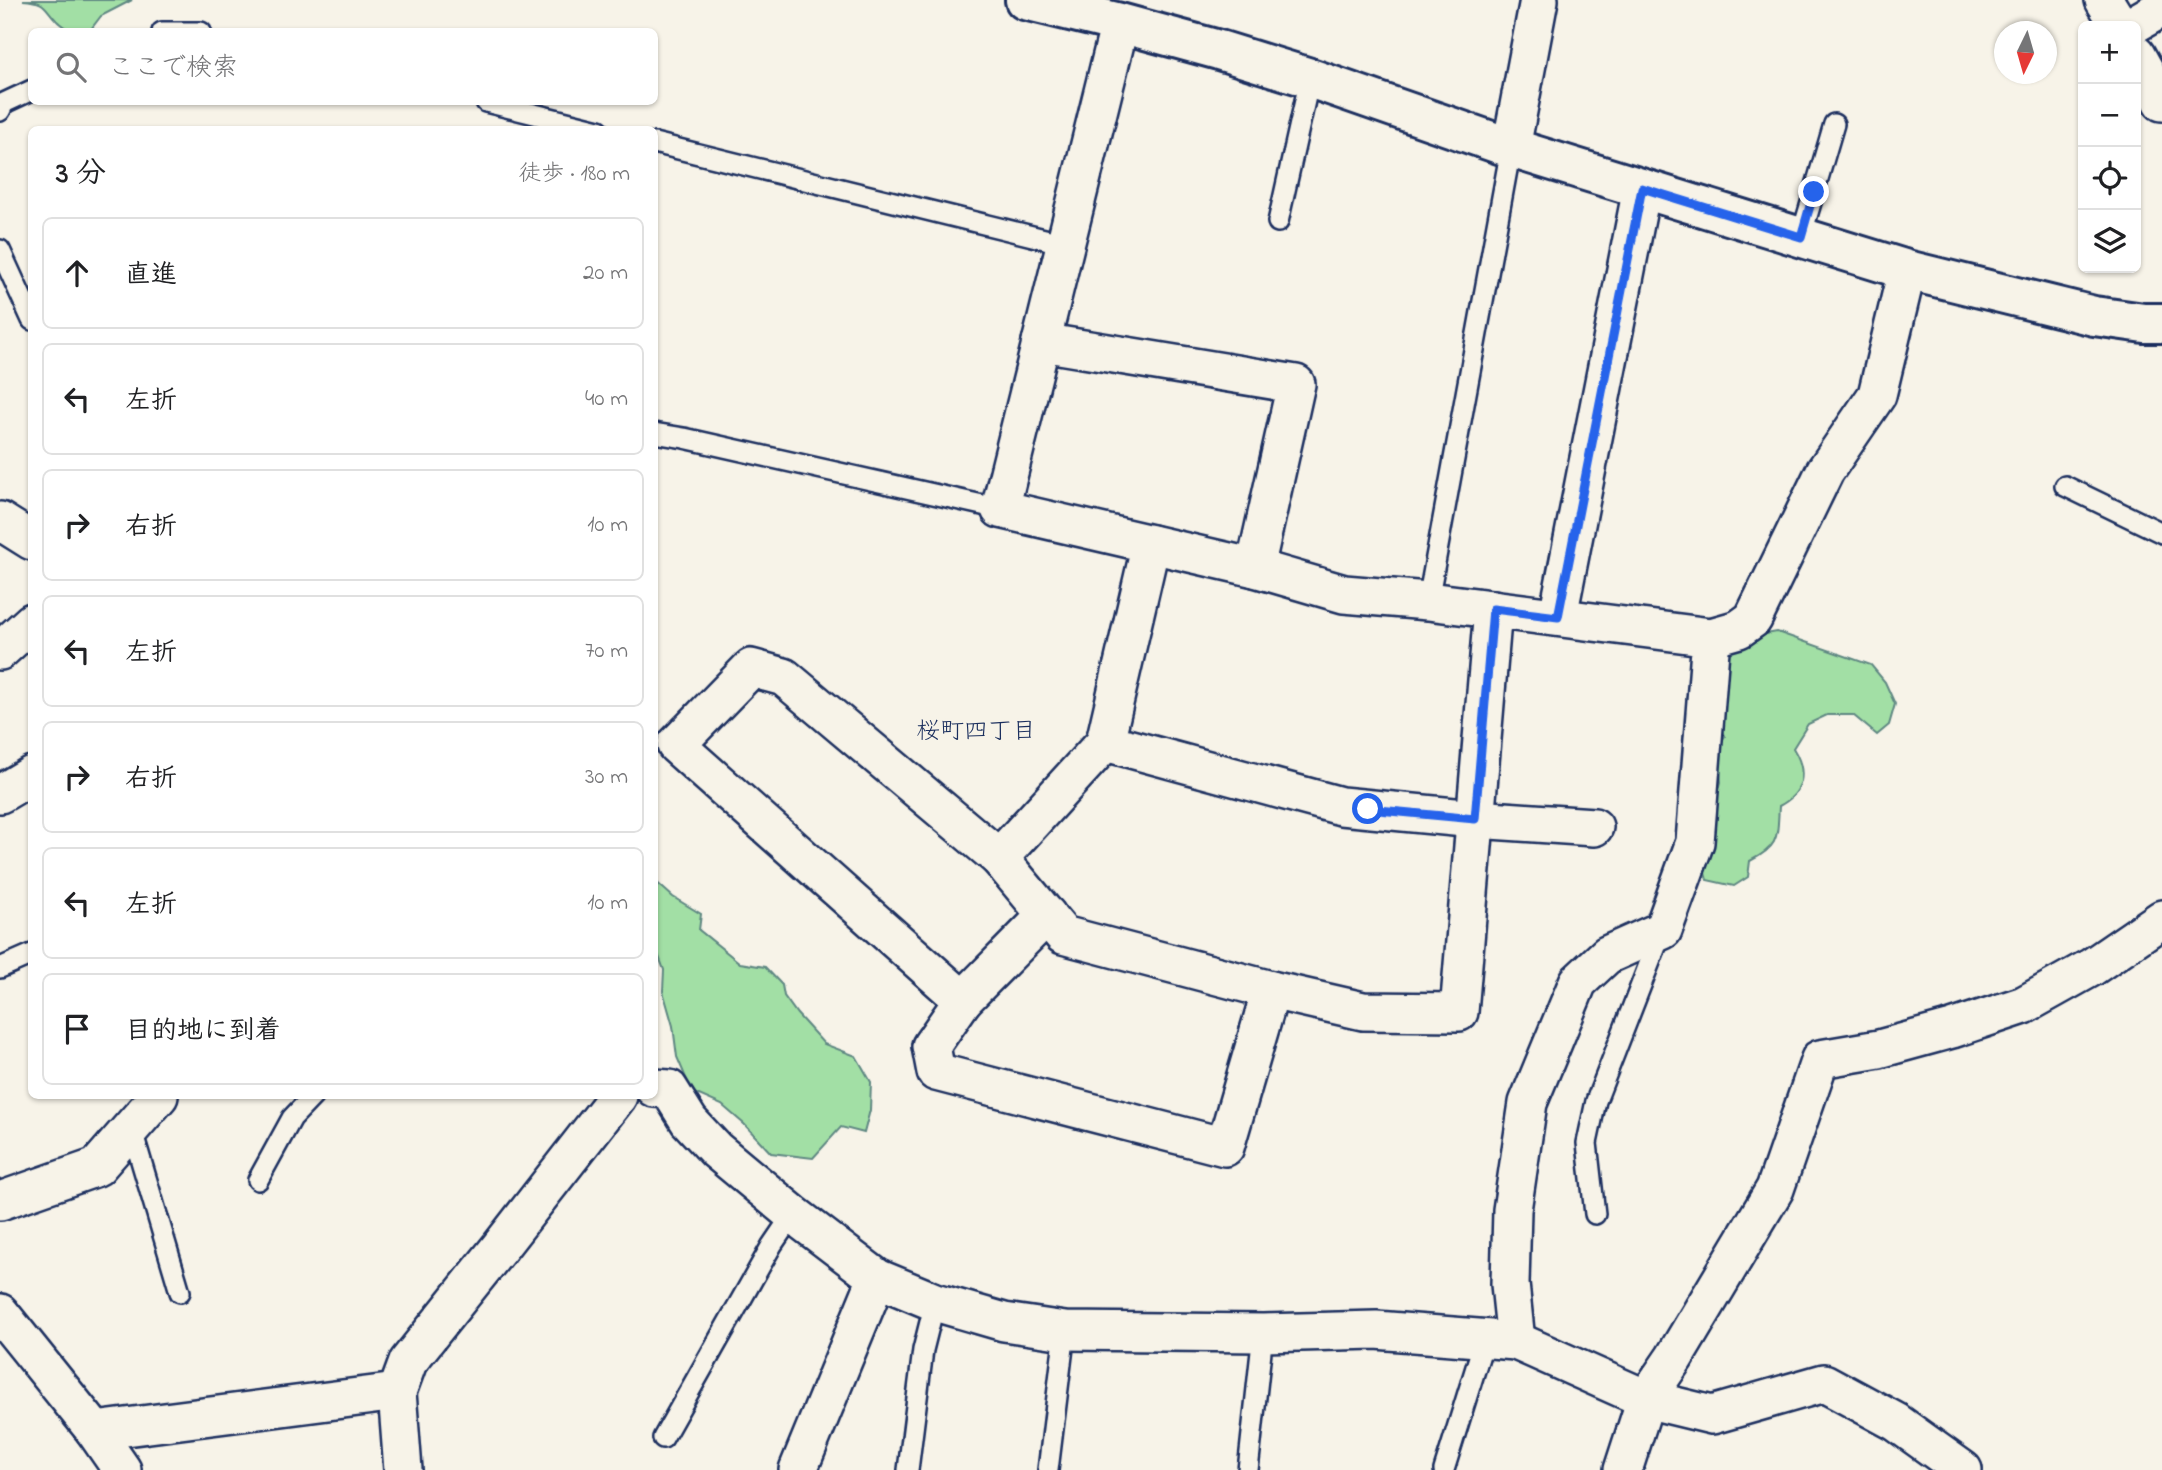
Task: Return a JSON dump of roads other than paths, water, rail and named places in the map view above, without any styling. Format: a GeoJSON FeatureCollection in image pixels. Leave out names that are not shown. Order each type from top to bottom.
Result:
{"type":"FeatureCollection","features":[{"type":"Feature","properties":{"kind":"street"},"geometry":{"type":"LineString","coordinates":[[1025,0],[1120,23],[1310,78],[1511,148],[1907,270],[2094,316],[2162,323]]}},
{"type":"Feature","properties":{"kind":"street"},"geometry":{"type":"LineString","coordinates":[[1511,148],[1539,0]]}},
{"type":"Feature","properties":{"kind":"street"},"geometry":{"type":"LineString","coordinates":[[2104,0],[2116,21]]}},
{"type":"Feature","properties":{"kind":"street"},"geometry":{"type":"LineString","coordinates":[[2140,21],[2162,8]]}},
{"type":"Feature","properties":{"kind":"street"},"geometry":{"type":"LineString","coordinates":[[1120,23],[1000,509],[1255,568],[1344,594],[1428,601],[1711,637],[1739,629],[1753,619],[1825,471],[1877,395],[1907,270]]}},
{"type":"Feature","properties":{"kind":"street"},"geometry":{"type":"LineString","coordinates":[[2141,64],[2162,102]]}},
{"type":"Feature","properties":{"kind":"street"},"geometry":{"type":"LineString","coordinates":[[1558,617],[1642,188]]}},
{"type":"Feature","properties":{"kind":"street"},"geometry":{"type":"LineString","coordinates":[[1041,342],[1296,384],[1255,568]]}},
{"type":"Feature","properties":{"kind":"street"},"geometry":{"type":"LineString","coordinates":[[0,521],[28,538]]}},
{"type":"Feature","properties":{"kind":"street"},"geometry":{"type":"LineString","coordinates":[[999,858],[1105,742],[1151,544]]}},
{"type":"Feature","properties":{"kind":"street"},"geometry":{"type":"LineString","coordinates":[[963,1000],[676,745],[751,668],[784,677],[999,858],[1063,935],[1271,990],[1363,1011],[1459,1012],[1493,609]]}},
{"type":"Feature","properties":{"kind":"street"},"geometry":{"type":"LineString","coordinates":[[0,651],[28,626]]}},
{"type":"Feature","properties":{"kind":"street"},"geometry":{"type":"LineString","coordinates":[[1500,1339],[1510,1284],[1512,1210],[1528,1104],[1577,982],[1607,956],[1663,930],[1695,842],[1711,637]]}},
{"type":"Feature","properties":{"kind":"street"},"geometry":{"type":"LineString","coordinates":[[1105,742],[1341,806],[1594,827]]}},
{"type":"Feature","properties":{"kind":"street"},"geometry":{"type":"LineString","coordinates":[[0,794],[28,777]]}},
{"type":"Feature","properties":{"kind":"street"},"geometry":{"type":"LineString","coordinates":[[1046,915],[963,1000],[931,1046],[936,1072],[1225,1147],[1271,990]]}},
{"type":"Feature","properties":{"kind":"street"},"geometry":{"type":"LineString","coordinates":[[1623,1470],[1646,1399],[1674,1358],[1774,1189],[1820,1059],[1903,1042],[2024,1005],[2092,967],[2162,919]]}},
{"type":"Feature","properties":{"kind":"street"},"geometry":{"type":"LineString","coordinates":[[659,1079],[690,1121],[716,1150],[793,1214],[877,1278],[935,1303],[1004,1322],[1065,1331],[1263,1333],[1376,1330],[1500,1339],[1646,1399],[1712,1415],[1824,1383],[1896,1422],[1963,1470]]}},
{"type":"Feature","properties":{"kind":"street"},"geometry":{"type":"LineString","coordinates":[[0,1201],[97,1167],[156,1099]]}},
{"type":"Feature","properties":{"kind":"street"},"geometry":{"type":"LineString","coordinates":[[403,1470],[397,1392],[408,1362],[616,1099]]}},
{"type":"Feature","properties":{"kind":"street"},"geometry":{"type":"LineString","coordinates":[[798,1470],[877,1278]]}},
{"type":"Feature","properties":{"kind":"street"},"geometry":{"type":"LineString","coordinates":[[0,1313],[122,1470]]}},
{"type":"Feature","properties":{"kind":"street"},"geometry":{"type":"LineString","coordinates":[[95,1432],[397,1392]]}},
{"type":"Feature","properties":{"kind":"lane"},"geometry":{"type":"LineString","coordinates":[[1278,222],[1310,78]]}},
{"type":"Feature","properties":{"kind":"lane"},"geometry":{"type":"LineString","coordinates":[[0,111],[4,103],[28,92]]}},
{"type":"Feature","properties":{"kind":"lane"},"geometry":{"type":"LineString","coordinates":[[498,105],[583,126]]}},
{"type":"Feature","properties":{"kind":"lane"},"geometry":{"type":"LineString","coordinates":[[1801,237],[1834,124]]}},
{"type":"Feature","properties":{"kind":"lane"},"geometry":{"type":"LineString","coordinates":[[658,144],[1065,244]]}},
{"type":"Feature","properties":{"kind":"lane"},"geometry":{"type":"LineString","coordinates":[[1428,601],[1511,148]]}},
{"type":"Feature","properties":{"kind":"lane"},"geometry":{"type":"LineString","coordinates":[[0,250],[28,311]]}},
{"type":"Feature","properties":{"kind":"lane"},"geometry":{"type":"LineString","coordinates":[[658,434],[1000,509]]}},
{"type":"Feature","properties":{"kind":"lane"},"geometry":{"type":"LineString","coordinates":[[2065,486],[2162,533]]}},
{"type":"Feature","properties":{"kind":"lane"},"geometry":{"type":"LineString","coordinates":[[1595,1214],[1587,1143],[1596,1101],[1663,930]]}},
{"type":"Feature","properties":{"kind":"lane"},"geometry":{"type":"LineString","coordinates":[[0,968],[28,956]]}},
{"type":"Feature","properties":{"kind":"lane"},"geometry":{"type":"LineString","coordinates":[[258,1180],[292,1118],[310,1099]]}},
{"type":"Feature","properties":{"kind":"lane"},"geometry":{"type":"LineString","coordinates":[[131,1127],[180,1292]]}},
{"type":"Feature","properties":{"kind":"lane"},"geometry":{"type":"LineString","coordinates":[[663,1438],[772,1245],[793,1214]]}},
{"type":"Feature","properties":{"kind":"lane"},"geometry":{"type":"LineString","coordinates":[[908,1470],[923,1350],[935,1303]]}},
{"type":"Feature","properties":{"kind":"lane"},"geometry":{"type":"LineString","coordinates":[[1048,1470],[1065,1331]]}},
{"type":"Feature","properties":{"kind":"lane"},"geometry":{"type":"LineString","coordinates":[[1248,1470],[1263,1333]]}},
{"type":"Feature","properties":{"kind":"lane"},"geometry":{"type":"LineString","coordinates":[[1444,1470],[1500,1339]]}},
{"type":"Feature","properties":{"kind":"district","name":"桜町四丁目"},"geometry":{"type":"Point","coordinates":[976,732]}}]}
